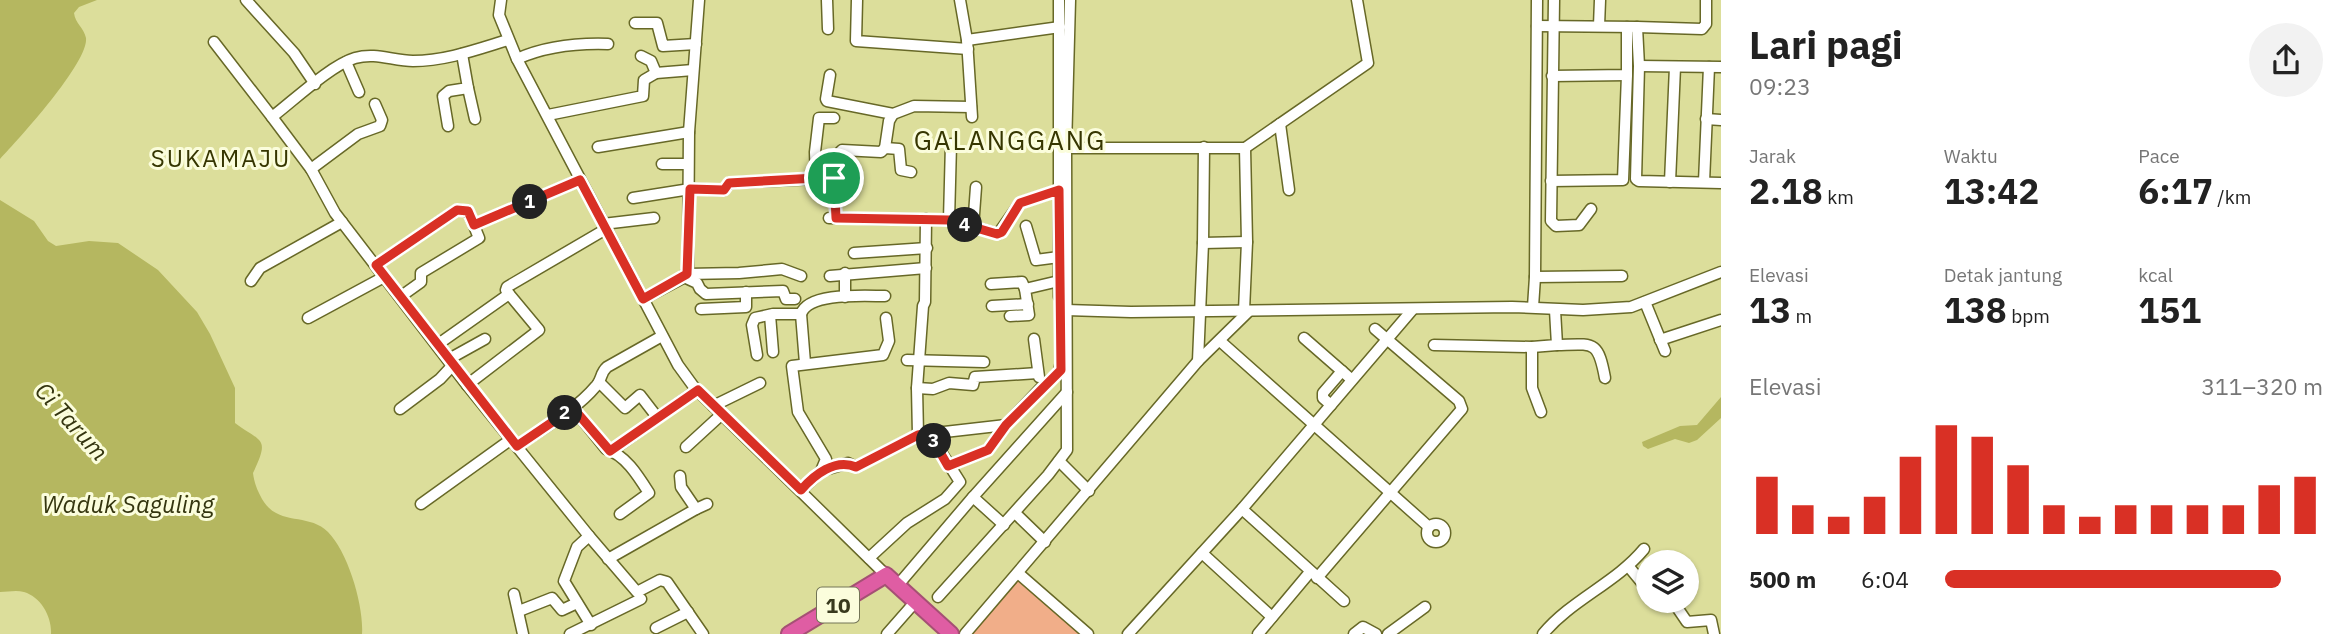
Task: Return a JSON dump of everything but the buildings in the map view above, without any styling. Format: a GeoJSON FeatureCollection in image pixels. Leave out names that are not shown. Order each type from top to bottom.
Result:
{"type":"FeatureCollection","features":[{"type":"Feature","properties":{"kind":"highway","name":"10"},"geometry":{"type":"LineString","coordinates":[[789,634],[808,629],[886,575],[951,634]]}},
{"type":"Feature","properties":{"kind":"street"},"geometry":{"type":"LineString","coordinates":[[246,0],[294,53],[315,84]]}},
{"type":"Feature","properties":{"kind":"street"},"geometry":{"type":"LineString","coordinates":[[501,0],[499,15],[517,59],[678,365],[698,390],[886,575]]}},
{"type":"Feature","properties":{"kind":"street"},"geometry":{"type":"LineString","coordinates":[[685,275],[690,189],[689,132],[699,0]]}},
{"type":"Feature","properties":{"kind":"street"},"geometry":{"type":"LineString","coordinates":[[827,0],[828,29]]}},
{"type":"Feature","properties":{"kind":"street"},"geometry":{"type":"LineString","coordinates":[[857,0],[856,41],[968,44],[1060,27]]}},
{"type":"Feature","properties":{"kind":"street"},"geometry":{"type":"LineString","coordinates":[[830,75],[825,99],[827,101],[893,114],[914,106],[972,112],[968,44],[960,0]]}},
{"type":"Feature","properties":{"kind":"street"},"geometry":{"type":"LineString","coordinates":[[948,466],[985,452],[1006,425],[1061,370],[1059,0]]}},
{"type":"Feature","properties":{"kind":"street"},"geometry":{"type":"LineString","coordinates":[[939,597],[1068,450],[1066,148],[1070,0]]}},
{"type":"Feature","properties":{"kind":"street"},"geometry":{"type":"LineString","coordinates":[[1066,148],[1245,148],[1368,63],[1357,0]]}},
{"type":"Feature","properties":{"kind":"street"},"geometry":{"type":"LineString","coordinates":[[1533,307],[1537,0]]}},
{"type":"Feature","properties":{"kind":"street"},"geometry":{"type":"LineString","coordinates":[[1554,0],[1551,218],[1554,225],[1579,225],[1591,209]]}},
{"type":"Feature","properties":{"kind":"street"},"geometry":{"type":"LineString","coordinates":[[1599,26],[1600,0]]}},
{"type":"Feature","properties":{"kind":"street"},"geometry":{"type":"LineString","coordinates":[[1537,26],[1702,29],[1706,24],[1706,0]]}},
{"type":"Feature","properties":{"kind":"street"},"geometry":{"type":"LineString","coordinates":[[635,23],[657,23],[663,46],[696,44]]}},
{"type":"Feature","properties":{"kind":"street"},"geometry":{"type":"LineString","coordinates":[[1632,27],[1639,66],[1635,177],[1639,181],[1721,183]]}},
{"type":"Feature","properties":{"kind":"street"},"geometry":{"type":"LineString","coordinates":[[1551,181],[1623,180],[1627,75],[1632,27]]}},
{"type":"Feature","properties":{"kind":"street"},"geometry":{"type":"LineString","coordinates":[[272,117],[346,62],[357,57],[373,55],[417,61],[462,54],[508,40]]}},
{"type":"Feature","properties":{"kind":"street"},"geometry":{"type":"LineString","coordinates":[[214,42],[312,169],[342,222],[384,277],[467,385],[639,595],[647,609]]}},
{"type":"Feature","properties":{"kind":"street"},"geometry":{"type":"LineString","coordinates":[[517,59],[539,50],[587,43],[608,44]]}},
{"type":"Feature","properties":{"kind":"street"},"geometry":{"type":"LineString","coordinates":[[462,54],[475,119]]}},
{"type":"Feature","properties":{"kind":"street"},"geometry":{"type":"LineString","coordinates":[[641,56],[651,61],[656,73]]}},
{"type":"Feature","properties":{"kind":"street"},"geometry":{"type":"LineString","coordinates":[[346,62],[359,92]]}},
{"type":"Feature","properties":{"kind":"street"},"geometry":{"type":"LineString","coordinates":[[1639,66],[1721,67]]}},
{"type":"Feature","properties":{"kind":"street"},"geometry":{"type":"LineString","coordinates":[[1670,182],[1675,67]]}},
{"type":"Feature","properties":{"kind":"street"},"geometry":{"type":"LineString","coordinates":[[1704,182],[1709,67]]}},
{"type":"Feature","properties":{"kind":"street"},"geometry":{"type":"LineString","coordinates":[[548,115],[643,96],[643,82],[656,73],[693,70]]}},
{"type":"Feature","properties":{"kind":"street"},"geometry":{"type":"LineString","coordinates":[[1552,76],[1627,75]]}},
{"type":"Feature","properties":{"kind":"street"},"geometry":{"type":"LineString","coordinates":[[448,127],[443,96],[468,88]]}},
{"type":"Feature","properties":{"kind":"street"},"geometry":{"type":"LineString","coordinates":[[312,169],[358,134],[380,126],[382,120],[375,104]]}},
{"type":"Feature","properties":{"kind":"street"},"geometry":{"type":"LineString","coordinates":[[893,114],[889,121],[885,148],[881,152],[839,152],[836,156],[832,218],[949,220],[1000,233],[1020,203],[1059,190]]}},
{"type":"Feature","properties":{"kind":"street"},"geometry":{"type":"LineString","coordinates":[[816,178],[816,143],[820,118],[834,117]]}},
{"type":"Feature","properties":{"kind":"street"},"geometry":{"type":"LineString","coordinates":[[1706,120],[1721,120]]}},
{"type":"Feature","properties":{"kind":"street"},"geometry":{"type":"LineString","coordinates":[[1280,124],[1289,190]]}},
{"type":"Feature","properties":{"kind":"street"},"geometry":{"type":"LineString","coordinates":[[598,147],[689,132]]}},
{"type":"Feature","properties":{"kind":"street"},"geometry":{"type":"LineString","coordinates":[[885,148],[900,150],[904,148],[904,139]]}},
{"type":"Feature","properties":{"kind":"street"},"geometry":{"type":"LineString","coordinates":[[949,220],[951,144]]}},
{"type":"Feature","properties":{"kind":"street"},"geometry":{"type":"LineString","coordinates":[[1198,360],[1204,147]]}},
{"type":"Feature","properties":{"kind":"street"},"geometry":{"type":"LineString","coordinates":[[965,634],[1198,360],[1220,341],[1247,311],[1245,148]]}},
{"type":"Feature","properties":{"kind":"street"},"geometry":{"type":"LineString","coordinates":[[900,150],[901,170],[911,172]]}},
{"type":"Feature","properties":{"kind":"street"},"geometry":{"type":"LineString","coordinates":[[663,164],[688,164]]}},
{"type":"Feature","properties":{"kind":"street"},"geometry":{"type":"LineString","coordinates":[[634,198],[690,189],[724,190],[729,183],[834,178]]}},
{"type":"Feature","properties":{"kind":"street"},"geometry":{"type":"LineString","coordinates":[[474,225],[580,180]]}},
{"type":"Feature","properties":{"kind":"street"},"geometry":{"type":"LineString","coordinates":[[973,228],[976,187]]}},
{"type":"Feature","properties":{"kind":"street"},"geometry":{"type":"LineString","coordinates":[[376,265],[457,210],[468,211],[480,236],[478,239],[421,272],[423,281],[400,297]]}},
{"type":"Feature","properties":{"kind":"street"},"geometry":{"type":"LineString","coordinates":[[467,385],[539,330],[506,290],[508,287],[604,227],[654,218]]}},
{"type":"Feature","properties":{"kind":"street"},"geometry":{"type":"LineString","coordinates":[[869,558],[906,523],[942,501],[959,484],[924,434],[917,388],[926,268],[926,219]]}},
{"type":"Feature","properties":{"kind":"street"},"geometry":{"type":"LineString","coordinates":[[251,281],[260,268],[342,222]]}},
{"type":"Feature","properties":{"kind":"street"},"geometry":{"type":"LineString","coordinates":[[1026,226],[1037,260],[1059,257]]}},
{"type":"Feature","properties":{"kind":"street"},"geometry":{"type":"LineString","coordinates":[[1203,243],[1247,242]]}},
{"type":"Feature","properties":{"kind":"street"},"geometry":{"type":"LineString","coordinates":[[854,253],[927,248]]}},
{"type":"Feature","properties":{"kind":"street"},"geometry":{"type":"LineString","coordinates":[[830,276],[926,268]]}},
{"type":"Feature","properties":{"kind":"street"},"geometry":{"type":"LineString","coordinates":[[643,299],[685,275],[782,269],[801,276]]}},
{"type":"Feature","properties":{"kind":"street"},"geometry":{"type":"LineString","coordinates":[[1066,310],[1247,311],[1533,307],[1555,310],[1630,307],[1721,272]]}},
{"type":"Feature","properties":{"kind":"street"},"geometry":{"type":"LineString","coordinates":[[845,273],[845,297]]}},
{"type":"Feature","properties":{"kind":"street"},"geometry":{"type":"LineString","coordinates":[[685,275],[697,283],[706,294],[783,291],[786,299],[796,299]]}},
{"type":"Feature","properties":{"kind":"street"},"geometry":{"type":"LineString","coordinates":[[1535,277],[1622,276]]}},
{"type":"Feature","properties":{"kind":"street"},"geometry":{"type":"LineString","coordinates":[[308,318],[384,277]]}},
{"type":"Feature","properties":{"kind":"street"},"geometry":{"type":"LineString","coordinates":[[1026,289],[1059,281]]}},
{"type":"Feature","properties":{"kind":"street"},"geometry":{"type":"LineString","coordinates":[[991,284],[1021,282],[1026,289],[1029,315],[1010,316]]}},
{"type":"Feature","properties":{"kind":"street"},"geometry":{"type":"LineString","coordinates":[[701,309],[746,307],[746,292]]}},
{"type":"Feature","properties":{"kind":"street"},"geometry":{"type":"LineString","coordinates":[[437,345],[509,294]]}},
{"type":"Feature","properties":{"kind":"street"},"geometry":{"type":"LineString","coordinates":[[805,363],[801,314],[805,306],[816,299],[885,296]]}},
{"type":"Feature","properties":{"kind":"street"},"geometry":{"type":"LineString","coordinates":[[1645,302],[1665,351]]}},
{"type":"Feature","properties":{"kind":"street"},"geometry":{"type":"LineString","coordinates":[[992,306],[1028,304]]}},
{"type":"Feature","properties":{"kind":"street"},"geometry":{"type":"LineString","coordinates":[[1128,634],[1241,509],[1413,309]]}},
{"type":"Feature","properties":{"kind":"street"},"geometry":{"type":"LineString","coordinates":[[1555,310],[1558,345]]}},
{"type":"Feature","properties":{"kind":"street"},"geometry":{"type":"LineString","coordinates":[[757,355],[752,320],[770,315],[801,314]]}},
{"type":"Feature","properties":{"kind":"street"},"geometry":{"type":"LineString","coordinates":[[770,315],[773,352]]}},
{"type":"Feature","properties":{"kind":"street"},"geometry":{"type":"LineString","coordinates":[[801,490],[821,471],[826,461],[825,455],[800,417],[792,367],[805,363],[858,360],[883,355],[889,341],[886,318]]}},
{"type":"Feature","properties":{"kind":"street"},"geometry":{"type":"LineString","coordinates":[[1660,340],[1721,320]]}},
{"type":"Feature","properties":{"kind":"street"},"geometry":{"type":"LineString","coordinates":[[1258,634],[1392,492],[1462,410],[1459,401],[1375,329]]}},
{"type":"Feature","properties":{"kind":"street"},"geometry":{"type":"LineString","coordinates":[[421,504],[573,408],[599,382],[601,373],[607,367],[662,336]]}},
{"type":"Feature","properties":{"kind":"street"},"geometry":{"type":"LineString","coordinates":[[1304,338],[1352,379]]}},
{"type":"Feature","properties":{"kind":"street"},"geometry":{"type":"LineString","coordinates":[[400,409],[440,379],[451,362],[485,339]]}},
{"type":"Feature","properties":{"kind":"street"},"geometry":{"type":"LineString","coordinates":[[1034,339],[1041,388]]}},
{"type":"Feature","properties":{"kind":"street"},"geometry":{"type":"LineString","coordinates":[[1220,341],[1429,527]]}},
{"type":"Feature","properties":{"kind":"street"},"geometry":{"type":"LineString","coordinates":[[1434,345],[1532,347],[1589,344],[1601,356],[1605,378]]}},
{"type":"Feature","properties":{"kind":"street"},"geometry":{"type":"LineString","coordinates":[[1532,347],[1532,388],[1541,412]]}},
{"type":"Feature","properties":{"kind":"street"},"geometry":{"type":"LineString","coordinates":[[907,360],[984,362]]}},
{"type":"Feature","properties":{"kind":"street"},"geometry":{"type":"LineString","coordinates":[[1331,405],[1323,398],[1323,393],[1342,371]]}},
{"type":"Feature","properties":{"kind":"street"},"geometry":{"type":"LineString","coordinates":[[917,388],[933,389],[949,383],[974,385],[975,377],[1038,373]]}},
{"type":"Feature","properties":{"kind":"street"},"geometry":{"type":"LineString","coordinates":[[599,382],[625,408],[640,395],[657,417]]}},
{"type":"Feature","properties":{"kind":"street"},"geometry":{"type":"LineString","coordinates":[[686,447],[718,410],[760,383]]}},
{"type":"Feature","properties":{"kind":"street"},"geometry":{"type":"LineString","coordinates":[[573,408],[606,449],[614,449],[698,390]]}},
{"type":"Feature","properties":{"kind":"street"},"geometry":{"type":"LineString","coordinates":[[898,584],[1067,392]]}},
{"type":"Feature","properties":{"kind":"street"},"geometry":{"type":"LineString","coordinates":[[821,471],[846,464],[856,467],[924,434],[1006,425]]}},
{"type":"Feature","properties":{"kind":"street"},"geometry":{"type":"LineString","coordinates":[[614,449],[636,473],[649,494],[620,514]]}},
{"type":"Feature","properties":{"kind":"street"},"geometry":{"type":"LineString","coordinates":[[1059,461],[1089,491]]}},
{"type":"Feature","properties":{"kind":"street"},"geometry":{"type":"LineString","coordinates":[[680,476],[681,487],[696,509]]}},
{"type":"Feature","properties":{"kind":"street"},"geometry":{"type":"LineString","coordinates":[[973,497],[1004,525]]}},
{"type":"Feature","properties":{"kind":"street"},"geometry":{"type":"LineString","coordinates":[[608,559],[707,504]]}},
{"type":"Feature","properties":{"kind":"street"},"geometry":{"type":"LineString","coordinates":[[1241,509],[1344,601]]}},
{"type":"Feature","properties":{"kind":"street"},"geometry":{"type":"LineString","coordinates":[[1015,513],[1045,542]]}},
{"type":"Feature","properties":{"kind":"street"},"geometry":{"type":"LineString","coordinates":[[589,536],[577,547],[564,578],[591,625]]}},
{"type":"Feature","properties":{"kind":"street"},"geometry":{"type":"LineString","coordinates":[[1542,634],[1629,567],[1644,549]]}},
{"type":"Feature","properties":{"kind":"street"},"geometry":{"type":"LineString","coordinates":[[1202,552],[1272,617]]}},
{"type":"Feature","properties":{"kind":"street"},"geometry":{"type":"LineString","coordinates":[[1629,567],[1636,575]]}},
{"type":"Feature","properties":{"kind":"street"},"geometry":{"type":"LineString","coordinates":[[1018,573],[1088,634]]}},
{"type":"Feature","properties":{"kind":"street"},"geometry":{"type":"LineString","coordinates":[[569,634],[591,625],[664,580],[703,634]]}},
{"type":"Feature","properties":{"kind":"street"},"geometry":{"type":"LineString","coordinates":[[514,594],[523,634]]}},
{"type":"Feature","properties":{"kind":"street"},"geometry":{"type":"LineString","coordinates":[[519,611],[552,598],[562,610],[577,603]]}},
{"type":"Feature","properties":{"kind":"street"},"geometry":{"type":"LineString","coordinates":[[887,634],[916,601]]}},
{"type":"Feature","properties":{"kind":"street"},"geometry":{"type":"LineString","coordinates":[[1388,634],[1425,607]]}},
{"type":"Feature","properties":{"kind":"street"},"geometry":{"type":"LineString","coordinates":[[656,628],[688,612]]}},
{"type":"Feature","properties":{"kind":"street"},"geometry":{"type":"LineString","coordinates":[[1681,613],[1687,622],[1710,620],[1714,634]]}},
{"type":"Feature","properties":{"kind":"street"},"geometry":{"type":"LineString","coordinates":[[1354,634],[1363,627],[1376,634]]}},
{"type":"Feature","properties":{"kind":"shaded area"},"geometry":{"type":"Polygon","coordinates":[[[1018,577],[1083,634],[968,634],[1018,577]]]}},
{"type":"Feature","properties":{"kind":"water"},"geometry":{"type":"Polygon","coordinates":[[[0,0],[97,0],[79,7],[74,13],[86,38],[76,64],[51,100],[0,159],[0,0]]]}},
{"type":"Feature","properties":{"kind":"water","name":"Waduk Saguling"},"geometry":{"type":"Polygon","coordinates":[[[0,200],[34,221],[48,241],[56,246],[89,241],[118,243],[158,270],[197,312],[235,388],[235,423],[257,438],[262,447],[253,473],[260,496],[276,513],[312,522],[328,532],[335,541],[353,580],[360,609],[362,634],[51,634],[47,615],[36,598],[21,591],[0,592],[0,200]]]}},
{"type":"Feature","properties":{"kind":"water"},"geometry":{"type":"Polygon","coordinates":[[[1721,397],[1721,418],[1697,440],[1689,443],[1675,439],[1648,449],[1643,446],[1642,442],[1680,426],[1697,425],[1721,397]]]}},
{"type":"Feature","properties":{"kind":"district","name":"GALANGGANG"},"geometry":{"type":"Point","coordinates":[1010,140]}},
{"type":"Feature","properties":{"kind":"district","name":"SUKAMAJU"},"geometry":{"type":"Point","coordinates":[221,158]}},
{"type":"Feature","properties":{"kind":"route"},"geometry":{"type":"LineString","coordinates":[[834,178],[836,218],[949,220],[997,234],[1002,232],[1020,203],[1059,190],[1061,370],[1006,425],[985,452],[948,466],[929,433],[918,435],[856,467],[846,464],[821,471],[801,490],[698,390],[610,451],[573,408],[517,446],[376,265],[457,210],[468,211],[474,225],[580,180],[643,299],[687,274],[690,189],[724,190],[729,183],[834,178]]}},
{"type":"Feature","properties":{"kind":"water label","name":"Ci Tarum"},"geometry":{"type":"Point","coordinates":[72,421]}}]}
